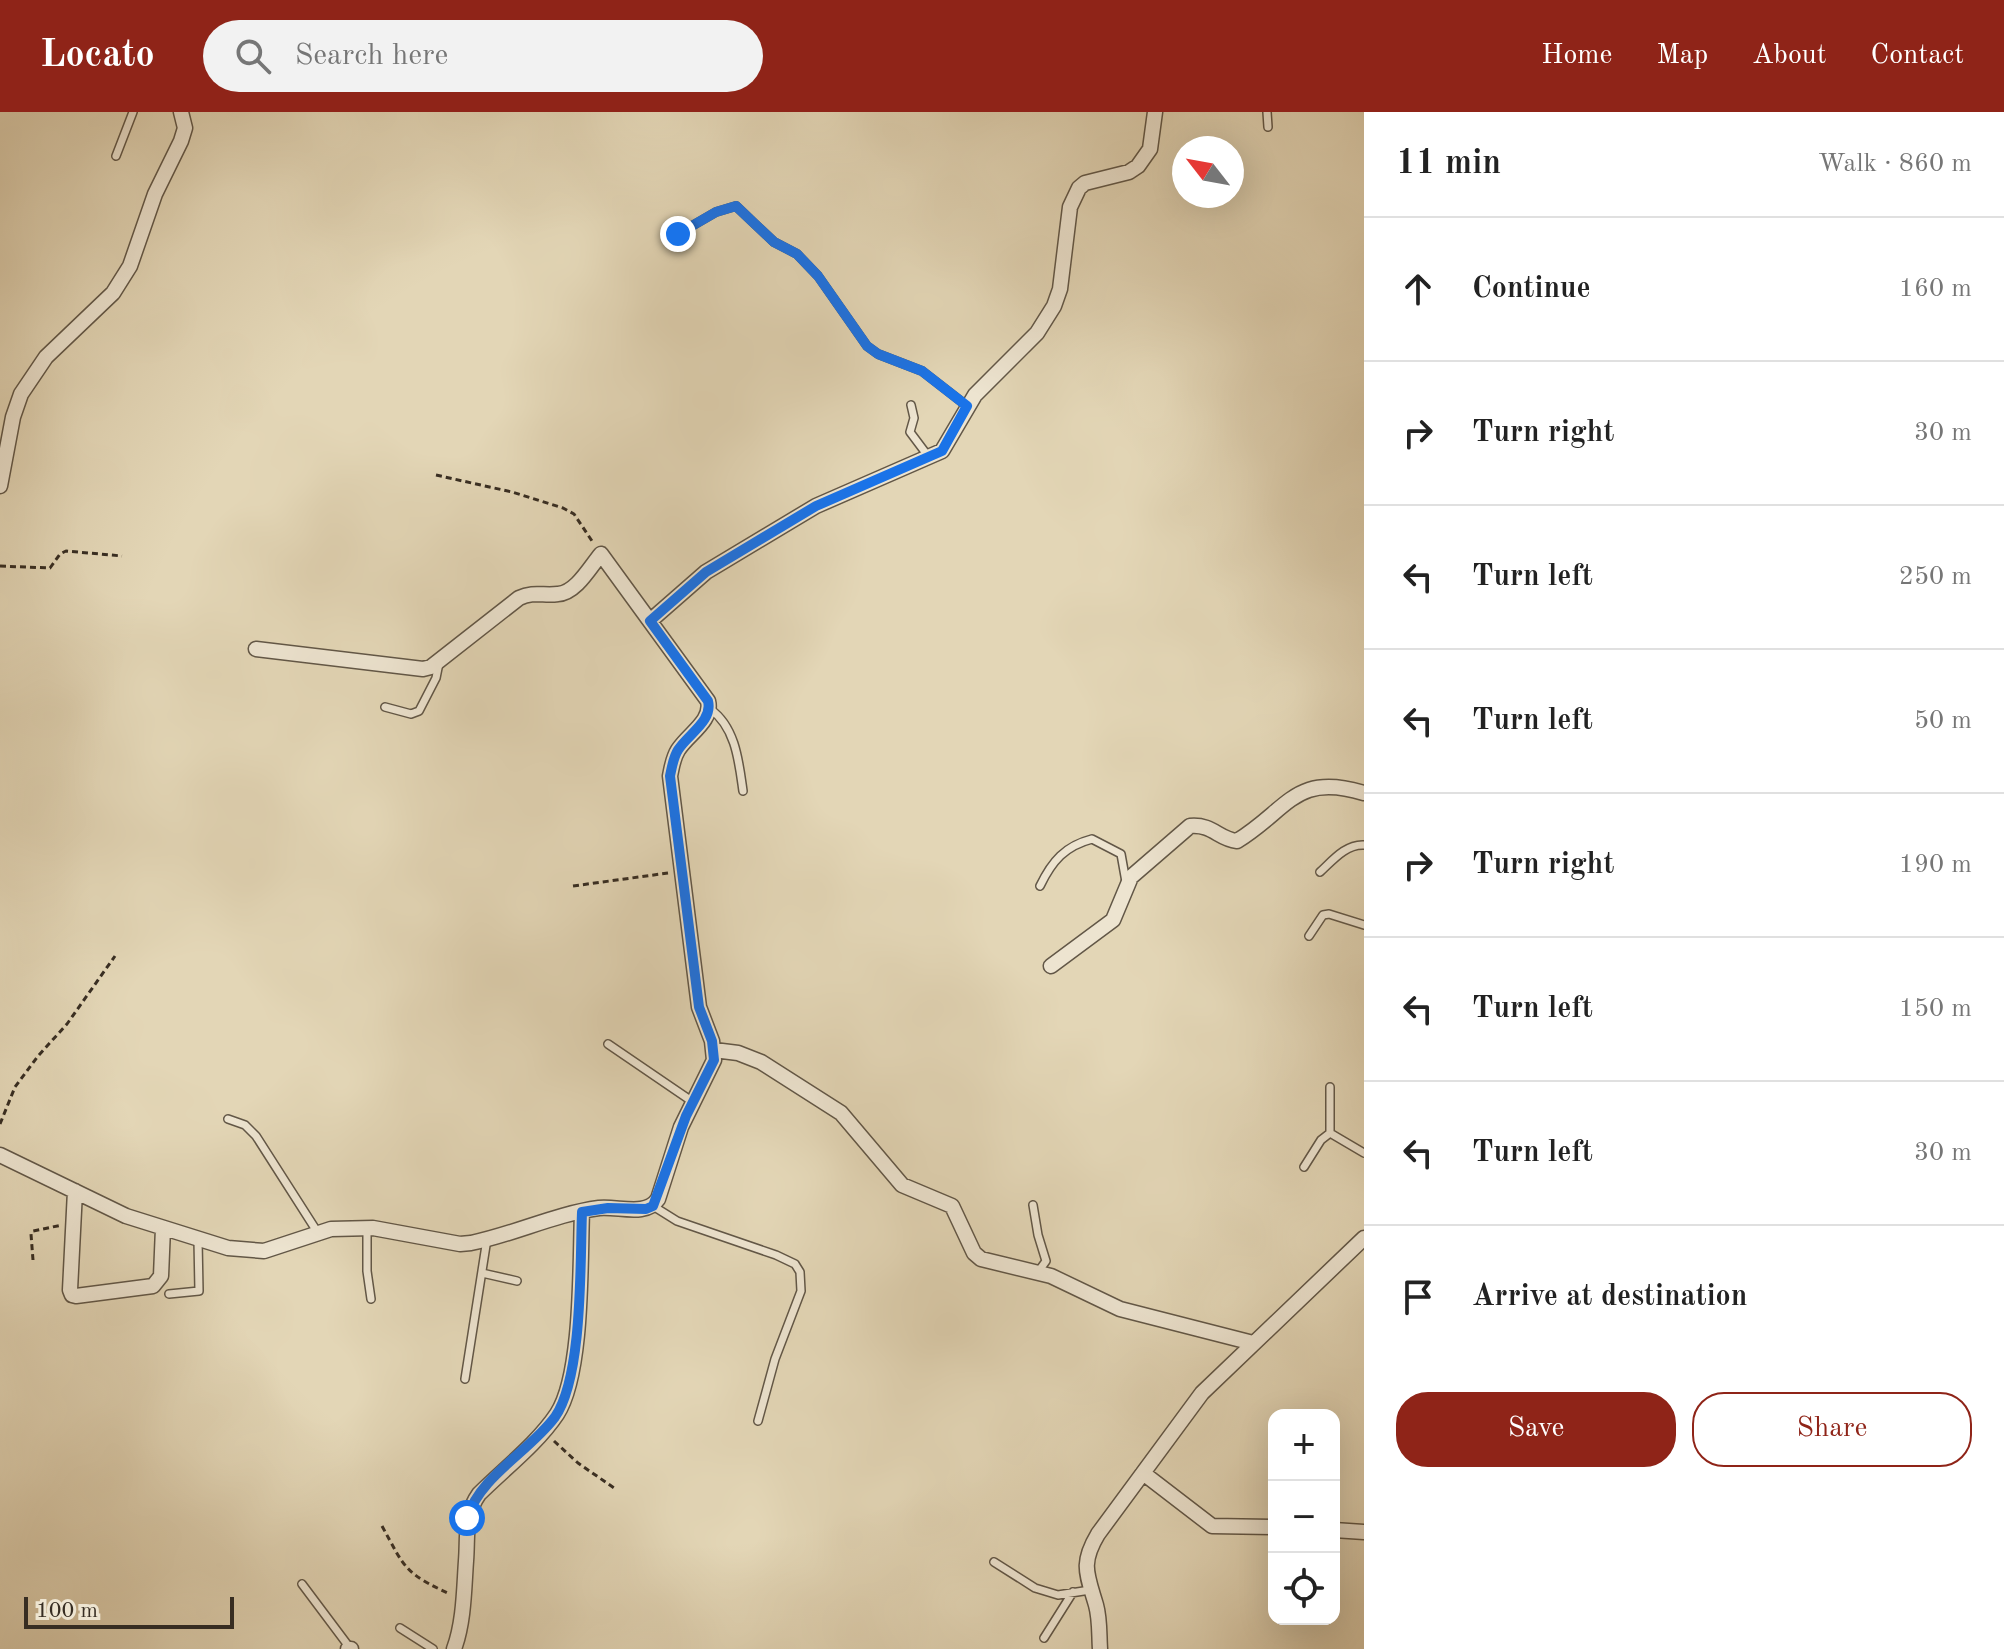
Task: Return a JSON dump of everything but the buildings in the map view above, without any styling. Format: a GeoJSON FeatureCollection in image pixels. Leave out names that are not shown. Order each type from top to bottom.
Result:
{"type":"FeatureCollection","features":[{"type":"Feature","properties":{"kind":"street"},"geometry":{"type":"LineString","coordinates":[[0,486],[13,417],[21,394],[46,357],[113,293],[130,266],[155,194],[181,141],[185,128],[181,112]]}},
{"type":"Feature","properties":{"kind":"street"},"geometry":{"type":"LineString","coordinates":[[650,621],[706,572],[816,506],[942,451],[967,406],[1037,333],[1054,306],[1060,289],[1070,207],[1079,188],[1085,183],[1129,172],[1138,166],[1150,149],[1155,112]]}},
{"type":"Feature","properties":{"kind":"street"},"geometry":{"type":"LineString","coordinates":[[0,1155],[126,1216],[228,1248],[264,1251],[331,1229],[385,1229],[460,1244],[582,1212],[653,1206],[681,1127],[711,1069],[714,1050],[699,1007],[670,776],[678,750],[707,717],[710,709],[708,701],[601,554],[568,591],[559,595],[536,592],[519,598],[439,663],[423,669],[256,649]]}},
{"type":"Feature","properties":{"kind":"street"},"geometry":{"type":"LineString","coordinates":[[1051,966],[1113,920],[1126,884],[1137,869],[1190,826],[1211,827],[1231,841],[1237,841],[1310,787],[1339,785],[1364,793]]}},
{"type":"Feature","properties":{"kind":"street"},"geometry":{"type":"LineString","coordinates":[[714,1050],[738,1053],[761,1062],[841,1113],[902,1185],[952,1206],[974,1253],[981,1259],[1038,1272],[1120,1309],[1253,1343]]}},
{"type":"Feature","properties":{"kind":"street"},"geometry":{"type":"LineString","coordinates":[[75,1191],[72,1295],[153,1286],[161,1276],[163,1228]]}},
{"type":"Feature","properties":{"kind":"street"},"geometry":{"type":"LineString","coordinates":[[454,1649],[463,1600],[467,1518],[471,1504],[545,1429],[565,1399],[571,1381],[579,1299],[582,1212]]}},
{"type":"Feature","properties":{"kind":"street"},"geometry":{"type":"LineString","coordinates":[[1100,1649],[1098,1616],[1085,1571],[1091,1546],[1202,1393],[1364,1238]]}},
{"type":"Feature","properties":{"kind":"street"},"geometry":{"type":"LineString","coordinates":[[1143,1473],[1212,1526],[1268,1527]]}},
{"type":"Feature","properties":{"kind":"street"},"geometry":{"type":"LineString","coordinates":[[1340,1530],[1364,1532]]}},
{"type":"Feature","properties":{"kind":"lane"},"geometry":{"type":"LineString","coordinates":[[116,156],[133,112]]}},
{"type":"Feature","properties":{"kind":"lane"},"geometry":{"type":"LineString","coordinates":[[1267,112],[1268,127]]}},
{"type":"Feature","properties":{"kind":"lane"},"geometry":{"type":"LineString","coordinates":[[678,234],[716,212],[736,206],[774,242],[797,254],[818,276],[867,346],[878,354],[922,371],[967,406]]}},
{"type":"Feature","properties":{"kind":"lane"},"geometry":{"type":"LineString","coordinates":[[911,405],[914,418],[910,432],[929,458]]}},
{"type":"Feature","properties":{"kind":"lane"},"geometry":{"type":"LineString","coordinates":[[385,707],[411,714],[419,711],[436,678],[439,663]]}},
{"type":"Feature","properties":{"kind":"lane"},"geometry":{"type":"LineString","coordinates":[[710,709],[720,718],[736,748],[743,791]]}},
{"type":"Feature","properties":{"kind":"lane"},"geometry":{"type":"LineString","coordinates":[[1040,886],[1062,853],[1092,839],[1121,854],[1126,884]]}},
{"type":"Feature","properties":{"kind":"lane"},"geometry":{"type":"LineString","coordinates":[[1320,872],[1344,850],[1364,845]]}},
{"type":"Feature","properties":{"kind":"lane"},"geometry":{"type":"LineString","coordinates":[[1309,936],[1323,915],[1364,925]]}},
{"type":"Feature","properties":{"kind":"lane"},"geometry":{"type":"LineString","coordinates":[[608,1044],[693,1102]]}},
{"type":"Feature","properties":{"kind":"lane"},"geometry":{"type":"LineString","coordinates":[[1330,1087],[1330,1133]]}},
{"type":"Feature","properties":{"kind":"lane"},"geometry":{"type":"LineString","coordinates":[[228,1119],[245,1125],[256,1136],[318,1233]]}},
{"type":"Feature","properties":{"kind":"lane"},"geometry":{"type":"LineString","coordinates":[[1330,1133],[1364,1153]]}},
{"type":"Feature","properties":{"kind":"lane"},"geometry":{"type":"LineString","coordinates":[[1304,1167],[1321,1140],[1330,1133]]}},
{"type":"Feature","properties":{"kind":"lane"},"geometry":{"type":"LineString","coordinates":[[1033,1205],[1046,1261],[1038,1272]]}},
{"type":"Feature","properties":{"kind":"lane"},"geometry":{"type":"LineString","coordinates":[[653,1206],[677,1221],[776,1255],[795,1264],[800,1272],[801,1291],[775,1359],[758,1421]]}},
{"type":"Feature","properties":{"kind":"lane"},"geometry":{"type":"LineString","coordinates":[[367,1228],[367,1271],[371,1299]]}},
{"type":"Feature","properties":{"kind":"lane"},"geometry":{"type":"LineString","coordinates":[[169,1294],[196,1292],[200,1288],[198,1238]]}},
{"type":"Feature","properties":{"kind":"lane"},"geometry":{"type":"LineString","coordinates":[[465,1379],[487,1239]]}},
{"type":"Feature","properties":{"kind":"lane"},"geometry":{"type":"LineString","coordinates":[[482,1273],[517,1281]]}},
{"type":"Feature","properties":{"kind":"lane"},"geometry":{"type":"LineString","coordinates":[[994,1562],[1035,1588],[1058,1595],[1090,1590]]}},
{"type":"Feature","properties":{"kind":"lane"},"geometry":{"type":"LineString","coordinates":[[302,1584],[350,1649]]}},
{"type":"Feature","properties":{"kind":"lane"},"geometry":{"type":"LineString","coordinates":[[1044,1638],[1073,1592]]}},
{"type":"Feature","properties":{"kind":"lane"},"geometry":{"type":"LineString","coordinates":[[400,1628],[433,1649]]}},
{"type":"Feature","properties":{"kind":"path"},"geometry":{"type":"LineString","coordinates":[[436,475],[512,492],[563,508],[574,514],[601,554]]}},
{"type":"Feature","properties":{"kind":"path"},"geometry":{"type":"LineString","coordinates":[[0,566],[50,568],[66,551],[122,556]]}},
{"type":"Feature","properties":{"kind":"path"},"geometry":{"type":"LineString","coordinates":[[573,886],[682,871]]}},
{"type":"Feature","properties":{"kind":"path"},"geometry":{"type":"LineString","coordinates":[[0,1124],[15,1087],[67,1024],[115,956]]}},
{"type":"Feature","properties":{"kind":"path"},"geometry":{"type":"LineString","coordinates":[[33,1260],[33,1231],[74,1223]]}},
{"type":"Feature","properties":{"kind":"path"},"geometry":{"type":"LineString","coordinates":[[545,1429],[578,1463],[617,1490]]}},
{"type":"Feature","properties":{"kind":"path"},"geometry":{"type":"LineString","coordinates":[[382,1526],[406,1569],[420,1580],[463,1600]]}},
{"type":"Feature","properties":{"kind":"route"},"geometry":{"type":"LineString","coordinates":[[467,1518],[471,1504],[479,1494],[545,1429],[565,1399],[571,1381],[579,1299],[582,1212],[598,1208],[646,1209],[653,1206],[681,1127],[714,1060],[712,1041],[699,1007],[670,776],[678,750],[707,717],[710,709],[708,701],[650,621],[706,572],[816,506],[942,451],[967,406],[922,371],[878,354],[867,346],[818,276],[797,254],[774,242],[758,228],[742,209],[732,206],[716,212],[678,234]]}}]}
